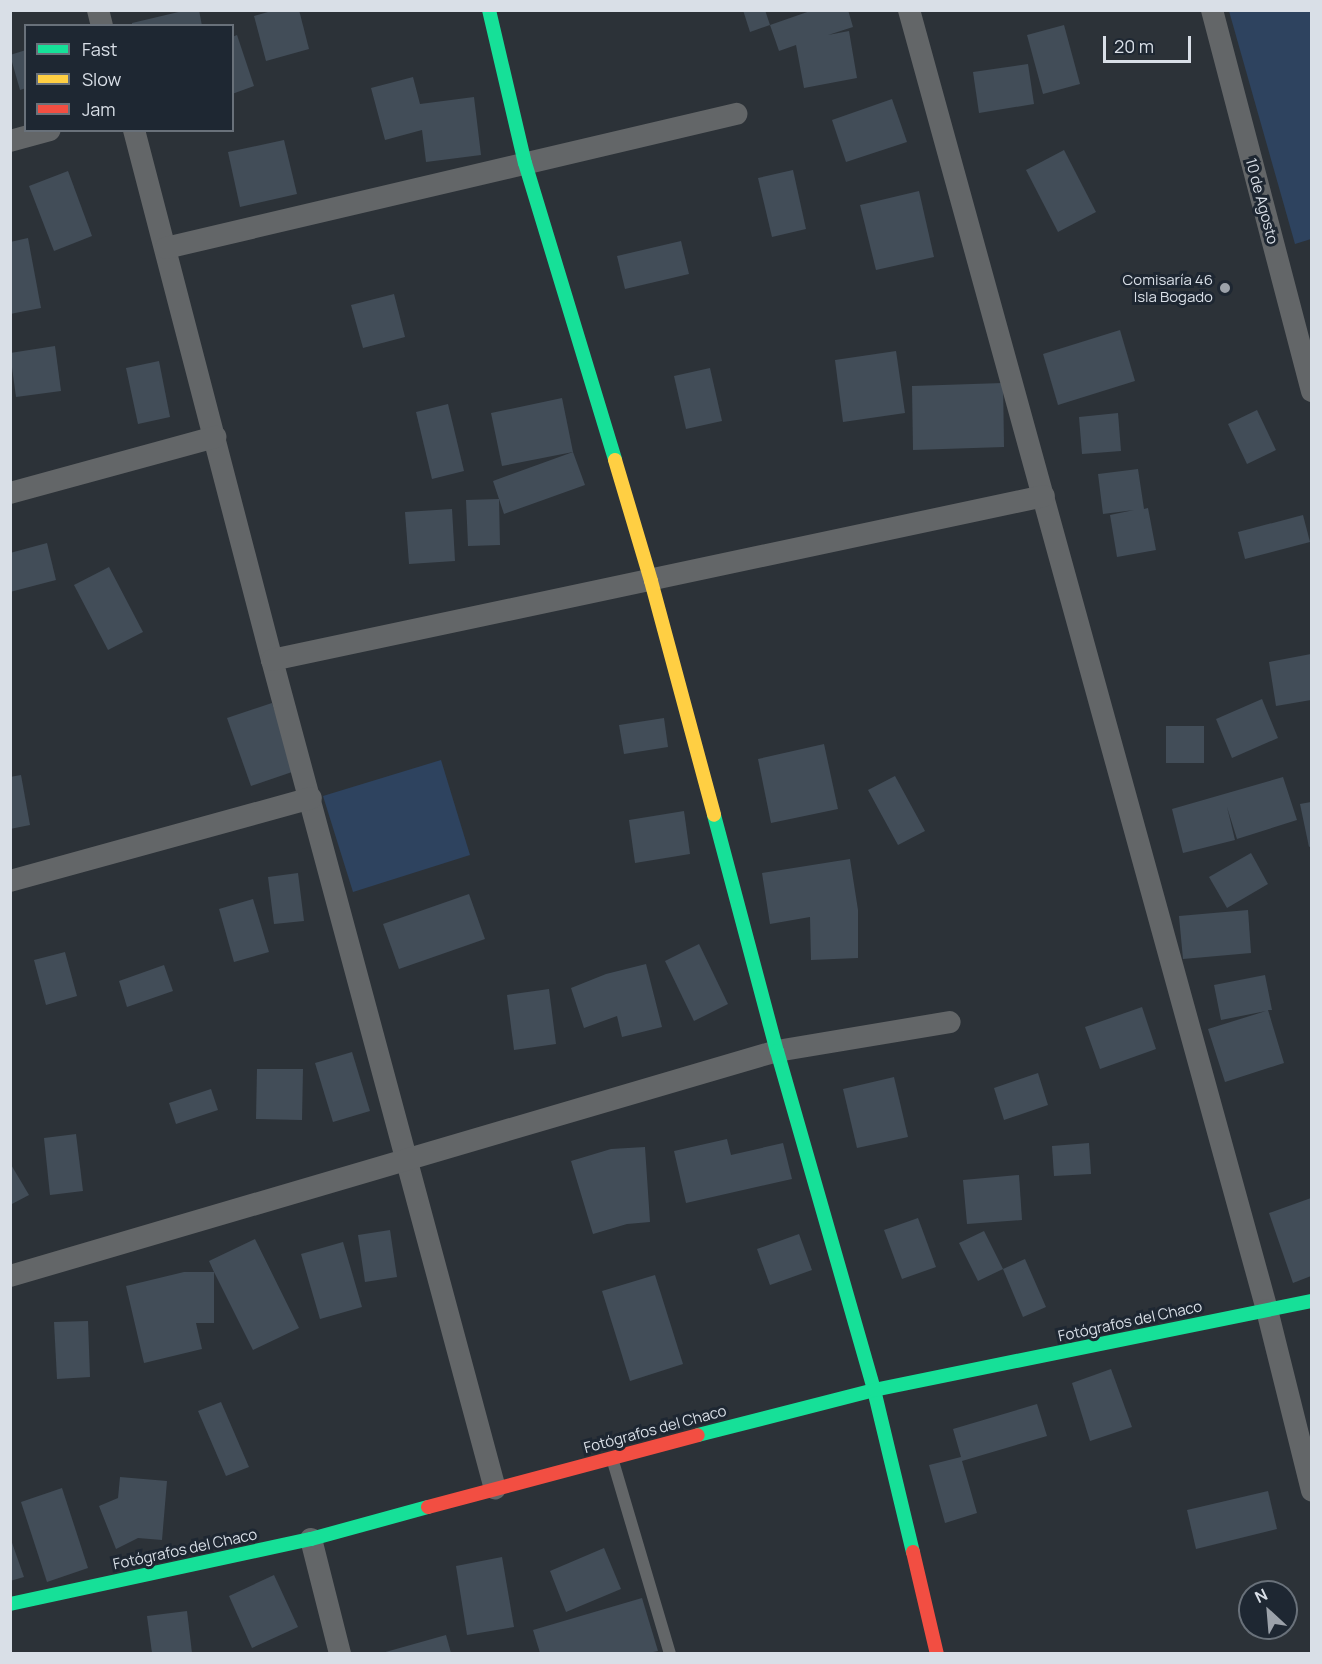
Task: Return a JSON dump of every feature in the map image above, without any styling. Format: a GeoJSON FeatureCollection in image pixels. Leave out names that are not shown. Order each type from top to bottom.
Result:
{"type":"FeatureCollection","features":[{"type":"Feature","properties":{"kind":"street"},"geometry":{"type":"LineString","coordinates":[[489,10],[525,163],[651,581],[777,1051],[874,1390],[937,1653]]}},
{"type":"Feature","properties":{"kind":"street"},"geometry":{"type":"LineString","coordinates":[[909,10],[1267,1310],[1311,1490]]}},
{"type":"Feature","properties":{"kind":"street","name":"10 de Agosto"},"geometry":{"type":"LineString","coordinates":[[1212,10],[1311,392]]}},
{"type":"Feature","properties":{"kind":"street"},"geometry":{"type":"LineString","coordinates":[[166,248],[736,114]]}},
{"type":"Feature","properties":{"kind":"street"},"geometry":{"type":"LineString","coordinates":[[10,141],[43,132]]}},
{"type":"Feature","properties":{"kind":"street"},"geometry":{"type":"LineString","coordinates":[[135,132],[272,660],[311,798],[495,1489]]}},
{"type":"Feature","properties":{"kind":"street"},"geometry":{"type":"LineString","coordinates":[[10,493],[215,437]]}},
{"type":"Feature","properties":{"kind":"street"},"geometry":{"type":"LineString","coordinates":[[272,660],[1044,496]]}},
{"type":"Feature","properties":{"kind":"street"},"geometry":{"type":"LineString","coordinates":[[10,881],[311,798]]}},
{"type":"Feature","properties":{"kind":"street"},"geometry":{"type":"LineString","coordinates":[[10,1276],[777,1051],[950,1022]]}},
{"type":"Feature","properties":{"kind":"street","name":"Fotógrafos del Chaco"},"geometry":{"type":"LineString","coordinates":[[10,1604],[310,1539],[612,1457],[874,1390],[1311,1301]]}},
{"type":"Feature","properties":{"kind":"street"},"geometry":{"type":"LineString","coordinates":[[310,1539],[340,1653]]}},
{"type":"Feature","properties":{"kind":"lane"},"geometry":{"type":"LineString","coordinates":[[612,1457],[670,1653]]}},
{"type":"Feature","properties":{"kind":"shaded area"},"geometry":{"type":"Polygon","coordinates":[[[1229,11],[1311,11],[1311,239],[1295,244],[1229,11]]]}},
{"type":"Feature","properties":{"kind":"shaded area"},"geometry":{"type":"Polygon","coordinates":[[[441,760],[470,855],[353,892],[323,796],[441,760]]]}},
{"type":"Feature","properties":{"kind":"building"},"geometry":{"type":"Polygon","coordinates":[[[187,10],[199,10],[202,24],[132,24],[187,10]]]}},
{"type":"Feature","properties":{"kind":"building"},"geometry":{"type":"Polygon","coordinates":[[[275,10],[299,10],[309,49],[266,61],[254,16],[275,10]]]}},
{"type":"Feature","properties":{"kind":"building"},"geometry":{"type":"Polygon","coordinates":[[[743,10],[765,10],[770,25],[750,32],[743,10]]]}},
{"type":"Feature","properties":{"kind":"building"},"geometry":{"type":"Polygon","coordinates":[[[813,10],[848,10],[853,27],[828,35],[849,31],[857,78],[804,88],[796,45],[779,51],[770,25],[813,10]]]}},
{"type":"Feature","properties":{"kind":"building"},"geometry":{"type":"Polygon","coordinates":[[[1064,25],[1080,84],[1043,94],[1027,35],[1064,25]]]}},
{"type":"Feature","properties":{"kind":"building"},"geometry":{"type":"Polygon","coordinates":[[[237,35],[254,86],[234,93],[234,36],[237,35]]]}},
{"type":"Feature","properties":{"kind":"building"},"geometry":{"type":"Polygon","coordinates":[[[24,51],[24,89],[20,90],[10,55],[24,51]]]}},
{"type":"Feature","properties":{"kind":"building"},"geometry":{"type":"Polygon","coordinates":[[[1028,64],[1034,104],[979,113],[973,72],[1028,64]]]}},
{"type":"Feature","properties":{"kind":"building"},"geometry":{"type":"Polygon","coordinates":[[[413,77],[420,104],[474,97],[481,155],[426,162],[422,130],[385,140],[371,88],[413,77]]]}},
{"type":"Feature","properties":{"kind":"building"},"geometry":{"type":"Polygon","coordinates":[[[892,99],[907,142],[846,162],[832,120],[892,99]]]}},
{"type":"Feature","properties":{"kind":"building"},"geometry":{"type":"Polygon","coordinates":[[[284,140],[297,194],[240,207],[228,152],[284,140]]]}},
{"type":"Feature","properties":{"kind":"building"},"geometry":{"type":"Polygon","coordinates":[[[1064,150],[1096,212],[1058,232],[1026,170],[1064,150]]]}},
{"type":"Feature","properties":{"kind":"building"},"geometry":{"type":"Polygon","coordinates":[[[793,170],[806,229],[772,237],[758,178],[793,170]]]}},
{"type":"Feature","properties":{"kind":"building"},"geometry":{"type":"Polygon","coordinates":[[[68,171],[92,236],[54,251],[29,186],[68,171]]]}},
{"type":"Feature","properties":{"kind":"building"},"geometry":{"type":"Polygon","coordinates":[[[919,191],[934,257],[876,270],[860,205],[919,191]]]}},
{"type":"Feature","properties":{"kind":"building"},"geometry":{"type":"Polygon","coordinates":[[[28,238],[41,308],[10,314],[10,242],[28,238]]]}},
{"type":"Feature","properties":{"kind":"building"},"geometry":{"type":"Polygon","coordinates":[[[681,241],[689,274],[625,289],[617,256],[681,241]]]}},
{"type":"Feature","properties":{"kind":"building"},"geometry":{"type":"Polygon","coordinates":[[[394,294],[405,337],[363,348],[351,305],[394,294]]]}},
{"type":"Feature","properties":{"kind":"building"},"geometry":{"type":"Polygon","coordinates":[[[1120,330],[1135,381],[1058,405],[1043,354],[1120,330]]]}},
{"type":"Feature","properties":{"kind":"building"},"geometry":{"type":"Polygon","coordinates":[[[55,346],[61,391],[16,397],[10,353],[55,346]]]}},
{"type":"Feature","properties":{"kind":"building"},"geometry":{"type":"Polygon","coordinates":[[[896,351],[905,413],[843,422],[835,360],[896,351]]]}},
{"type":"Feature","properties":{"kind":"building"},"geometry":{"type":"Polygon","coordinates":[[[159,361],[170,417],[138,424],[126,368],[159,361]]]}},
{"type":"Feature","properties":{"kind":"building"},"geometry":{"type":"Polygon","coordinates":[[[710,368],[722,421],[686,429],[674,376],[710,368]]]}},
{"type":"Feature","properties":{"kind":"building"},"geometry":{"type":"Polygon","coordinates":[[[1003,383],[1004,447],[913,450],[912,386],[1003,383]]]}},
{"type":"Feature","properties":{"kind":"building"},"geometry":{"type":"Polygon","coordinates":[[[562,398],[573,452],[502,466],[491,413],[562,398]]]}},
{"type":"Feature","properties":{"kind":"building"},"geometry":{"type":"Polygon","coordinates":[[[448,404],[464,471],[432,479],[416,412],[448,404]]]}},
{"type":"Feature","properties":{"kind":"building"},"geometry":{"type":"Polygon","coordinates":[[[1257,410],[1276,450],[1247,464],[1228,424],[1257,410]]]}},
{"type":"Feature","properties":{"kind":"building"},"geometry":{"type":"Polygon","coordinates":[[[1118,413],[1121,451],[1082,454],[1079,417],[1118,413]]]}},
{"type":"Feature","properties":{"kind":"building"},"geometry":{"type":"Polygon","coordinates":[[[573,452],[585,485],[504,514],[493,481],[573,452]]]}},
{"type":"Feature","properties":{"kind":"building"},"geometry":{"type":"Polygon","coordinates":[[[1138,469],[1144,509],[1148,508],[1156,550],[1117,557],[1110,515],[1134,510],[1103,514],[1098,474],[1138,469]]]}},
{"type":"Feature","properties":{"kind":"building"},"geometry":{"type":"Polygon","coordinates":[[[499,499],[500,545],[468,546],[466,500],[499,499]]]}},
{"type":"Feature","properties":{"kind":"building"},"geometry":{"type":"Polygon","coordinates":[[[452,509],[455,561],[409,564],[405,512],[452,509]]]}},
{"type":"Feature","properties":{"kind":"building"},"geometry":{"type":"Polygon","coordinates":[[[1303,515],[1310,542],[1245,559],[1238,532],[1303,515]]]}},
{"type":"Feature","properties":{"kind":"building"},"geometry":{"type":"Polygon","coordinates":[[[47,543],[56,580],[10,592],[10,553],[47,543]]]}},
{"type":"Feature","properties":{"kind":"building"},"geometry":{"type":"Polygon","coordinates":[[[109,567],[143,632],[108,650],[74,585],[109,567]]]}},
{"type":"Feature","properties":{"kind":"building"},"geometry":{"type":"Polygon","coordinates":[[[1311,654],[1311,700],[1276,706],[1269,662],[1311,654]]]}},
{"type":"Feature","properties":{"kind":"building"},"geometry":{"type":"Polygon","coordinates":[[[1262,699],[1278,738],[1232,758],[1216,719],[1262,699]]]}},
{"type":"Feature","properties":{"kind":"building"},"geometry":{"type":"Polygon","coordinates":[[[272,703],[295,771],[251,786],[227,718],[272,703]]]}},
{"type":"Feature","properties":{"kind":"building"},"geometry":{"type":"Polygon","coordinates":[[[664,718],[668,747],[624,754],[619,725],[664,718]]]}},
{"type":"Feature","properties":{"kind":"building"},"geometry":{"type":"Polygon","coordinates":[[[1166,726],[1204,726],[1204,763],[1166,763],[1166,726]]]}},
{"type":"Feature","properties":{"kind":"building"},"geometry":{"type":"Polygon","coordinates":[[[824,744],[838,809],[771,823],[758,759],[824,744]]]}},
{"type":"Feature","properties":{"kind":"building"},"geometry":{"type":"Polygon","coordinates":[[[21,775],[30,825],[10,829],[10,777],[21,775]]]}},
{"type":"Feature","properties":{"kind":"building"},"geometry":{"type":"Polygon","coordinates":[[[895,776],[925,831],[898,845],[868,790],[895,776]]]}},
{"type":"Feature","properties":{"kind":"building"},"geometry":{"type":"Polygon","coordinates":[[[1283,777],[1297,820],[1237,839],[1227,807],[1235,840],[1183,853],[1172,809],[1283,777]]]}},
{"type":"Feature","properties":{"kind":"building"},"geometry":{"type":"Polygon","coordinates":[[[1311,802],[1311,846],[1309,847],[1300,804],[1311,802]]]}},
{"type":"Feature","properties":{"kind":"building"},"geometry":{"type":"Polygon","coordinates":[[[684,811],[690,854],[635,863],[629,820],[684,811]]]}},
{"type":"Feature","properties":{"kind":"building"},"geometry":{"type":"Polygon","coordinates":[[[1251,853],[1268,884],[1227,908],[1209,877],[1251,853]]]}},
{"type":"Feature","properties":{"kind":"building"},"geometry":{"type":"Polygon","coordinates":[[[850,859],[858,910],[858,958],[811,960],[810,917],[770,924],[762,873],[850,859]]]}},
{"type":"Feature","properties":{"kind":"building"},"geometry":{"type":"Polygon","coordinates":[[[298,873],[304,921],[274,924],[268,877],[298,873]]]}},
{"type":"Feature","properties":{"kind":"building"},"geometry":{"type":"Polygon","coordinates":[[[469,894],[485,939],[399,969],[383,924],[469,894]]]}},
{"type":"Feature","properties":{"kind":"building"},"geometry":{"type":"Polygon","coordinates":[[[253,899],[269,952],[234,962],[219,909],[253,899]]]}},
{"type":"Feature","properties":{"kind":"building"},"geometry":{"type":"Polygon","coordinates":[[[1248,910],[1251,953],[1183,959],[1179,916],[1248,910]]]}},
{"type":"Feature","properties":{"kind":"building"},"geometry":{"type":"Polygon","coordinates":[[[699,944],[728,1004],[694,1021],[665,961],[699,944]]]}},
{"type":"Feature","properties":{"kind":"building"},"geometry":{"type":"Polygon","coordinates":[[[65,952],[77,996],[46,1005],[34,960],[65,952]]]}},
{"type":"Feature","properties":{"kind":"building"},"geometry":{"type":"Polygon","coordinates":[[[646,964],[662,1027],[622,1037],[617,1016],[584,1028],[571,988],[606,974],[646,964]]]}},
{"type":"Feature","properties":{"kind":"building"},"geometry":{"type":"Polygon","coordinates":[[[164,965],[173,991],[127,1007],[119,981],[164,965]]]}},
{"type":"Feature","properties":{"kind":"building"},"geometry":{"type":"Polygon","coordinates":[[[1265,975],[1272,1010],[1268,1010],[1284,1063],[1225,1082],[1208,1029],[1266,1011],[1221,1020],[1214,985],[1265,975]]]}},
{"type":"Feature","properties":{"kind":"building"},"geometry":{"type":"Polygon","coordinates":[[[549,989],[556,1044],[514,1050],[507,995],[549,989]]]}},
{"type":"Feature","properties":{"kind":"building"},"geometry":{"type":"Polygon","coordinates":[[[1142,1007],[1156,1049],[1100,1069],[1085,1027],[1142,1007]]]}},
{"type":"Feature","properties":{"kind":"building"},"geometry":{"type":"Polygon","coordinates":[[[352,1052],[370,1111],[333,1122],[315,1063],[352,1052]]]}},
{"type":"Feature","properties":{"kind":"building"},"geometry":{"type":"Polygon","coordinates":[[[257,1069],[303,1069],[302,1120],[256,1119],[257,1069]]]}},
{"type":"Feature","properties":{"kind":"building"},"geometry":{"type":"Polygon","coordinates":[[[1038,1073],[1048,1105],[1004,1120],[994,1088],[1038,1073]]]}},
{"type":"Feature","properties":{"kind":"building"},"geometry":{"type":"Polygon","coordinates":[[[894,1077],[908,1137],[857,1148],[843,1089],[894,1077]]]}},
{"type":"Feature","properties":{"kind":"building"},"geometry":{"type":"Polygon","coordinates":[[[211,1089],[218,1110],[176,1124],[169,1103],[211,1089]]]}},
{"type":"Feature","properties":{"kind":"building"},"geometry":{"type":"Polygon","coordinates":[[[76,1134],[83,1191],[50,1195],[44,1138],[76,1134]]]}},
{"type":"Feature","properties":{"kind":"building"},"geometry":{"type":"Polygon","coordinates":[[[727,1139],[731,1155],[783,1143],[792,1179],[686,1203],[674,1151],[727,1139]]]}},
{"type":"Feature","properties":{"kind":"building"},"geometry":{"type":"Polygon","coordinates":[[[1089,1143],[1091,1174],[1054,1176],[1052,1146],[1089,1143]]]}},
{"type":"Feature","properties":{"kind":"building"},"geometry":{"type":"Polygon","coordinates":[[[645,1147],[650,1222],[627,1224],[593,1234],[571,1161],[611,1149],[645,1147]]]}},
{"type":"Feature","properties":{"kind":"building"},"geometry":{"type":"Polygon","coordinates":[[[10,1163],[29,1195],[10,1205],[10,1163]]]}},
{"type":"Feature","properties":{"kind":"building"},"geometry":{"type":"Polygon","coordinates":[[[1019,1175],[1022,1220],[967,1224],[963,1180],[1019,1175]]]}},
{"type":"Feature","properties":{"kind":"building"},"geometry":{"type":"Polygon","coordinates":[[[1311,1198],[1311,1276],[1293,1283],[1269,1213],[1311,1198]]]}},
{"type":"Feature","properties":{"kind":"building"},"geometry":{"type":"Polygon","coordinates":[[[918,1218],[936,1267],[902,1279],[884,1230],[918,1218]]]}},
{"type":"Feature","properties":{"kind":"building"},"geometry":{"type":"Polygon","coordinates":[[[390,1230],[397,1277],[365,1282],[358,1235],[390,1230]]]}},
{"type":"Feature","properties":{"kind":"building"},"geometry":{"type":"Polygon","coordinates":[[[984,1231],[1003,1269],[978,1281],[959,1243],[984,1231]]]}},
{"type":"Feature","properties":{"kind":"building"},"geometry":{"type":"Polygon","coordinates":[[[799,1234],[812,1270],[770,1285],[757,1249],[799,1234]]]}},
{"type":"Feature","properties":{"kind":"building"},"geometry":{"type":"Polygon","coordinates":[[[255,1239],[299,1328],[253,1350],[209,1261],[255,1239]]]}},
{"type":"Feature","properties":{"kind":"building"},"geometry":{"type":"Polygon","coordinates":[[[343,1242],[362,1307],[320,1319],[301,1254],[343,1242]]]}},
{"type":"Feature","properties":{"kind":"building"},"geometry":{"type":"Polygon","coordinates":[[[1025,1259],[1046,1307],[1023,1317],[1003,1269],[1025,1259]]]}},
{"type":"Feature","properties":{"kind":"building"},"geometry":{"type":"Polygon","coordinates":[[[184,1272],[214,1272],[214,1323],[196,1323],[202,1349],[144,1363],[126,1286],[184,1272]]]}},
{"type":"Feature","properties":{"kind":"building"},"geometry":{"type":"Polygon","coordinates":[[[655,1275],[683,1364],[630,1381],[602,1291],[655,1275]]]}},
{"type":"Feature","properties":{"kind":"building"},"geometry":{"type":"Polygon","coordinates":[[[88,1321],[90,1377],[57,1379],[54,1322],[88,1321]]]}},
{"type":"Feature","properties":{"kind":"building"},"geometry":{"type":"Polygon","coordinates":[[[1111,1369],[1132,1427],[1090,1441],[1072,1383],[1111,1369]]]}},
{"type":"Feature","properties":{"kind":"building"},"geometry":{"type":"Polygon","coordinates":[[[221,1402],[249,1467],[226,1476],[198,1411],[221,1402]]]}},
{"type":"Feature","properties":{"kind":"building"},"geometry":{"type":"Polygon","coordinates":[[[1037,1404],[1047,1436],[962,1461],[977,1513],[945,1523],[929,1465],[961,1457],[953,1429],[1037,1404]]]}},
{"type":"Feature","properties":{"kind":"building"},"geometry":{"type":"Polygon","coordinates":[[[120,1477],[167,1481],[162,1540],[138,1538],[116,1549],[99,1506],[118,1498],[120,1477]]]}},
{"type":"Feature","properties":{"kind":"building"},"geometry":{"type":"Polygon","coordinates":[[[62,1488],[88,1568],[47,1582],[21,1502],[62,1488]]]}},
{"type":"Feature","properties":{"kind":"building"},"geometry":{"type":"Polygon","coordinates":[[[1268,1491],[1277,1529],[1196,1549],[1187,1510],[1268,1491]]]}},
{"type":"Feature","properties":{"kind":"building"},"geometry":{"type":"Polygon","coordinates":[[[10,1537],[24,1577],[10,1581],[10,1537]]]}},
{"type":"Feature","properties":{"kind":"building"},"geometry":{"type":"Polygon","coordinates":[[[604,1548],[621,1589],[566,1612],[550,1571],[604,1548]]]}},
{"type":"Feature","properties":{"kind":"building"},"geometry":{"type":"Polygon","coordinates":[[[502,1557],[514,1627],[467,1635],[456,1566],[502,1557]]]}},
{"type":"Feature","properties":{"kind":"building"},"geometry":{"type":"Polygon","coordinates":[[[274,1575],[298,1627],[252,1648],[229,1596],[274,1575]]]}},
{"type":"Feature","properties":{"kind":"building"},"geometry":{"type":"Polygon","coordinates":[[[642,1598],[658,1651],[648,1653],[540,1653],[533,1630],[642,1598]]]}},
{"type":"Feature","properties":{"kind":"building"},"geometry":{"type":"Polygon","coordinates":[[[187,1611],[192,1653],[152,1653],[147,1616],[187,1611]]]}},
{"type":"Feature","properties":{"kind":"building"},"geometry":{"type":"Polygon","coordinates":[[[446,1635],[451,1653],[382,1653],[446,1635]]]}},
{"type":"Feature","properties":{"kind":"traffic: fast"},"geometry":{"type":"LineString","coordinates":[[489,10],[525,163],[615,460]]}},
{"type":"Feature","properties":{"kind":"traffic: fast"},"geometry":{"type":"LineString","coordinates":[[714,815],[777,1051],[874,1390],[913,1552]]}},
{"type":"Feature","properties":{"kind":"traffic: fast"},"geometry":{"type":"LineString","coordinates":[[698,1435],[874,1390],[1312,1301]]}},
{"type":"Feature","properties":{"kind":"traffic: fast"},"geometry":{"type":"LineString","coordinates":[[10,1604],[311,1539],[428,1507]]}},
{"type":"Feature","properties":{"kind":"traffic: slow"},"geometry":{"type":"LineString","coordinates":[[615,460],[651,581],[714,815]]}},
{"type":"Feature","properties":{"kind":"traffic: jam"},"geometry":{"type":"LineString","coordinates":[[428,1507],[698,1435]]}},
{"type":"Feature","properties":{"kind":"traffic: jam"},"geometry":{"type":"LineString","coordinates":[[913,1552],[937,1654]]}},
{"type":"Feature","properties":{"kind":"place","name":"Comisaría 46 Isla Bogado"},"geometry":{"type":"Point","coordinates":[1225,288]}}]}
